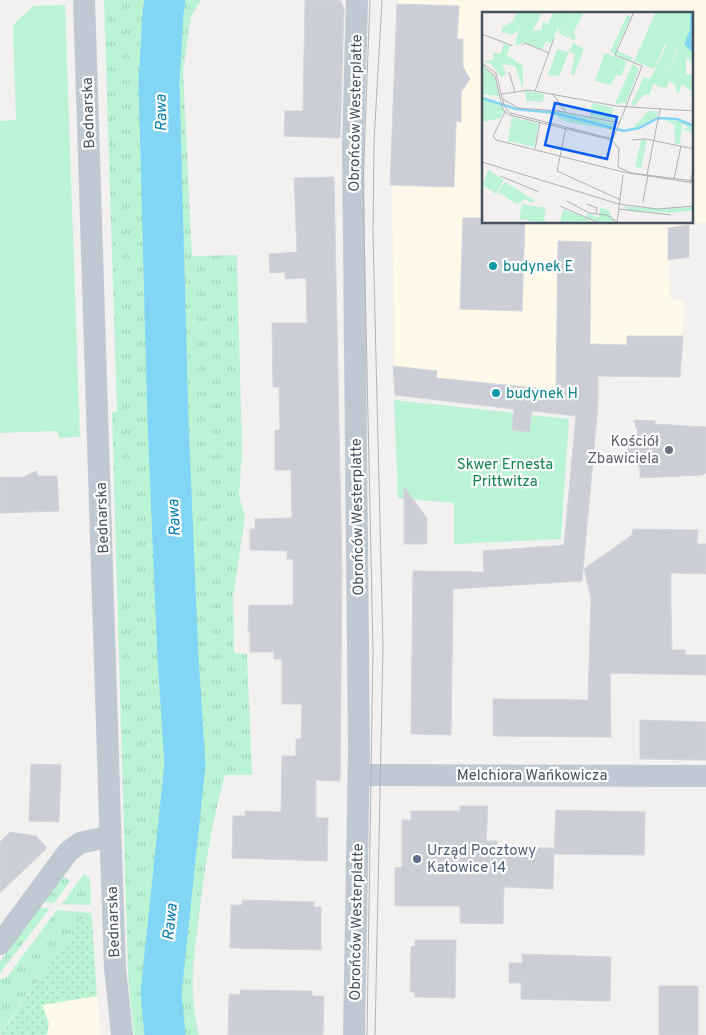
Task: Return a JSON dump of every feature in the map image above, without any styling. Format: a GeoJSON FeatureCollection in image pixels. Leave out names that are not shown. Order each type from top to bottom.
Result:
{"type":"FeatureCollection","features":[{"type":"Feature","properties":{"kind":"street","name":"Bednarska"},"geometry":{"type":"LineString","coordinates":[[84,0],[110,836],[115,968],[122,1035]]}},
{"type":"Feature","properties":{"kind":"street","name":"Obrońców Westerplatte"},"geometry":{"type":"LineString","coordinates":[[354,1035],[359,775],[353,146],[357,0]]}},
{"type":"Feature","properties":{"kind":"street","name":"Melchiora Wańkowicza"},"geometry":{"type":"LineString","coordinates":[[359,775],[706,776]]}},
{"type":"Feature","properties":{"kind":"street"},"geometry":{"type":"LineString","coordinates":[[0,944],[68,852],[80,843],[110,836]]}},
{"type":"Feature","properties":{"kind":"shaded area"},"geometry":{"type":"Polygon","coordinates":[[[398,0],[706,0],[706,222],[694,224],[694,12],[482,12],[482,224],[693,224],[668,228],[670,298],[684,301],[681,377],[598,376],[598,419],[395,395],[392,185],[398,0]]]}},
{"type":"Feature","properties":{"kind":"shaded area"},"geometry":{"type":"Polygon","coordinates":[[[92,918],[100,1035],[0,1035],[92,918]]]}},
{"type":"Feature","properties":{"kind":"green space"},"geometry":{"type":"Polygon","coordinates":[[[104,0],[149,0],[144,28],[144,140],[158,606],[171,768],[147,984],[147,1035],[134,1035],[128,974],[112,412],[117,412],[104,0]]]}},
{"type":"Feature","properties":{"kind":"green space"},"geometry":{"type":"Polygon","coordinates":[[[183,0],[201,0],[191,17],[183,72],[192,256],[237,255],[242,451],[239,496],[245,517],[233,598],[234,653],[247,654],[252,775],[225,775],[220,792],[206,861],[194,960],[193,989],[199,1035],[175,1035],[171,1002],[197,785],[181,451],[172,76],[174,34],[183,0]]]}},
{"type":"Feature","properties":{"kind":"green space"},"geometry":{"type":"Polygon","coordinates":[[[65,5],[80,437],[59,438],[57,431],[0,433],[0,121],[16,120],[13,25],[33,6],[65,5]]]}},
{"type":"Feature","properties":{"kind":"green space","name":"Skwer Ernesta Prittwitza"},"geometry":{"type":"Polygon","coordinates":[[[394,400],[569,419],[561,539],[454,544],[454,503],[398,498],[394,400]]]}},
{"type":"Feature","properties":{"kind":"green space"},"geometry":{"type":"Polygon","coordinates":[[[84,874],[90,878],[91,905],[62,904],[84,874]]]}},
{"type":"Feature","properties":{"kind":"green space"},"geometry":{"type":"Polygon","coordinates":[[[63,876],[70,881],[54,903],[43,902],[63,876]]]}},
{"type":"Feature","properties":{"kind":"green space"},"geometry":{"type":"Polygon","coordinates":[[[39,908],[50,908],[0,973],[0,961],[39,908]]]}},
{"type":"Feature","properties":{"kind":"green space"},"geometry":{"type":"Polygon","coordinates":[[[57,910],[91,913],[92,918],[82,918],[0,1034],[0,980],[7,977],[57,910]]]}},
{"type":"Feature","properties":{"kind":"green space"},"geometry":{"type":"Polygon","coordinates":[[[82,918],[92,918],[97,996],[42,1005],[49,1023],[47,1035],[0,1035],[82,918]]]}},
{"type":"Feature","properties":{"kind":"building"},"geometry":{"type":"Polygon","coordinates":[[[305,0],[340,0],[344,8],[340,138],[284,136],[285,111],[303,111],[305,0]]]}},
{"type":"Feature","properties":{"kind":"building"},"geometry":{"type":"Polygon","coordinates":[[[397,4],[459,6],[457,39],[463,39],[463,67],[470,79],[461,92],[461,122],[456,121],[454,187],[390,185],[397,4]]]}},
{"type":"Feature","properties":{"kind":"building"},"geometry":{"type":"Polygon","coordinates":[[[334,177],[342,572],[340,781],[316,780],[316,818],[328,818],[327,861],[232,858],[233,816],[245,816],[245,811],[281,812],[282,756],[296,756],[296,739],[301,739],[302,704],[282,704],[282,659],[274,659],[274,652],[250,652],[250,632],[248,632],[249,605],[293,605],[293,559],[287,559],[287,551],[250,550],[250,529],[255,529],[255,519],[292,518],[291,470],[275,470],[275,430],[280,430],[279,387],[273,387],[272,323],[307,323],[306,278],[285,279],[285,272],[270,273],[269,254],[297,252],[294,178],[334,177]]]}},
{"type":"Feature","properties":{"kind":"building","name":"budynek E"},"geometry":{"type":"Polygon","coordinates":[[[463,218],[482,218],[482,224],[525,224],[522,311],[460,309],[463,218]]]}},
{"type":"Feature","properties":{"kind":"building"},"geometry":{"type":"Polygon","coordinates":[[[689,225],[689,257],[668,260],[668,228],[689,225]]]}},
{"type":"Feature","properties":{"kind":"building"},"geometry":{"type":"Polygon","coordinates":[[[558,241],[591,242],[590,344],[627,345],[627,336],[683,336],[680,377],[598,376],[598,405],[582,581],[453,589],[451,735],[411,734],[413,571],[484,572],[483,551],[564,545],[576,416],[532,411],[529,432],[512,430],[514,409],[395,395],[393,366],[437,371],[436,378],[556,390],[558,241]]]}},
{"type":"Feature","properties":{"kind":"building","name":"Kościół Zbawiciela"},"geometry":{"type":"Polygon","coordinates":[[[634,420],[655,421],[655,424],[706,427],[706,473],[702,475],[640,478],[640,468],[627,450],[638,433],[634,420]]]}},
{"type":"Feature","properties":{"kind":"building"},"geometry":{"type":"Polygon","coordinates":[[[36,471],[38,476],[57,476],[59,511],[0,513],[0,477],[24,477],[36,471]]]}},
{"type":"Feature","properties":{"kind":"building"},"geometry":{"type":"Polygon","coordinates":[[[404,487],[427,518],[427,544],[404,544],[404,487]]]}},
{"type":"Feature","properties":{"kind":"building"},"geometry":{"type":"Polygon","coordinates":[[[633,529],[698,530],[697,544],[706,544],[706,574],[671,573],[671,611],[672,650],[685,650],[685,655],[706,655],[706,675],[610,673],[611,737],[493,736],[493,699],[588,700],[591,598],[584,569],[632,535],[633,529]]]}},
{"type":"Feature","properties":{"kind":"building"},"geometry":{"type":"Polygon","coordinates":[[[640,720],[706,722],[706,760],[640,759],[640,720]]]}},
{"type":"Feature","properties":{"kind":"building"},"geometry":{"type":"Polygon","coordinates":[[[31,764],[61,765],[59,822],[29,821],[31,764]]]}},
{"type":"Feature","properties":{"kind":"building"},"geometry":{"type":"Polygon","coordinates":[[[460,806],[488,806],[486,841],[497,841],[497,851],[532,852],[532,848],[554,848],[553,889],[504,887],[503,924],[460,923],[460,906],[395,906],[395,868],[402,867],[402,820],[411,820],[411,811],[460,811],[460,806]]]}},
{"type":"Feature","properties":{"kind":"building"},"geometry":{"type":"Polygon","coordinates":[[[556,810],[645,812],[644,855],[554,854],[556,810]]]}},
{"type":"Feature","properties":{"kind":"building"},"geometry":{"type":"Polygon","coordinates":[[[10,832],[36,836],[47,848],[0,893],[0,842],[10,832]]]}},
{"type":"Feature","properties":{"kind":"building"},"geometry":{"type":"Polygon","coordinates":[[[242,900],[314,902],[314,907],[321,907],[321,950],[230,948],[231,905],[242,905],[242,900]]]}},
{"type":"Feature","properties":{"kind":"building"},"geometry":{"type":"Polygon","coordinates":[[[415,940],[456,940],[455,998],[415,997],[415,992],[410,992],[411,946],[415,946],[415,940]]]}},
{"type":"Feature","properties":{"kind":"building"},"geometry":{"type":"Polygon","coordinates":[[[522,954],[611,957],[610,1001],[521,999],[521,983],[509,983],[509,963],[522,963],[522,954]]]}},
{"type":"Feature","properties":{"kind":"building"},"geometry":{"type":"Polygon","coordinates":[[[659,986],[698,986],[698,1035],[659,1035],[659,986]]]}},
{"type":"Feature","properties":{"kind":"building"},"geometry":{"type":"Polygon","coordinates":[[[240,990],[312,991],[312,996],[324,996],[323,1035],[228,1035],[229,994],[240,995],[240,990]]]}},
{"type":"Feature","properties":{"kind":"waterway","name":"Rawa"},"geometry":{"type":"LineString","coordinates":[[165,0],[159,82],[168,422],[178,658],[185,764],[161,993],[165,1035]]}},
{"type":"Feature","properties":{"kind":"tram line"},"geometry":{"type":"LineString","coordinates":[[367,1035],[373,649],[363,184],[370,0]]}},
{"type":"Feature","properties":{"kind":"tram line"},"geometry":{"type":"LineString","coordinates":[[375,1035],[383,647],[373,233],[374,142],[382,0]]}},
{"type":"Feature","properties":{"kind":"place","name":"budynek E"},"geometry":{"type":"Point","coordinates":[493,266]}},
{"type":"Feature","properties":{"kind":"place","name":"budynek H"},"geometry":{"type":"Point","coordinates":[496,393]}},
{"type":"Feature","properties":{"kind":"place","name":"Kościół Zbawiciela"},"geometry":{"type":"Point","coordinates":[669,450]}},
{"type":"Feature","properties":{"kind":"place","name":"Urząd Pocztowy Katowice 14"},"geometry":{"type":"Point","coordinates":[417,859]}}]}
